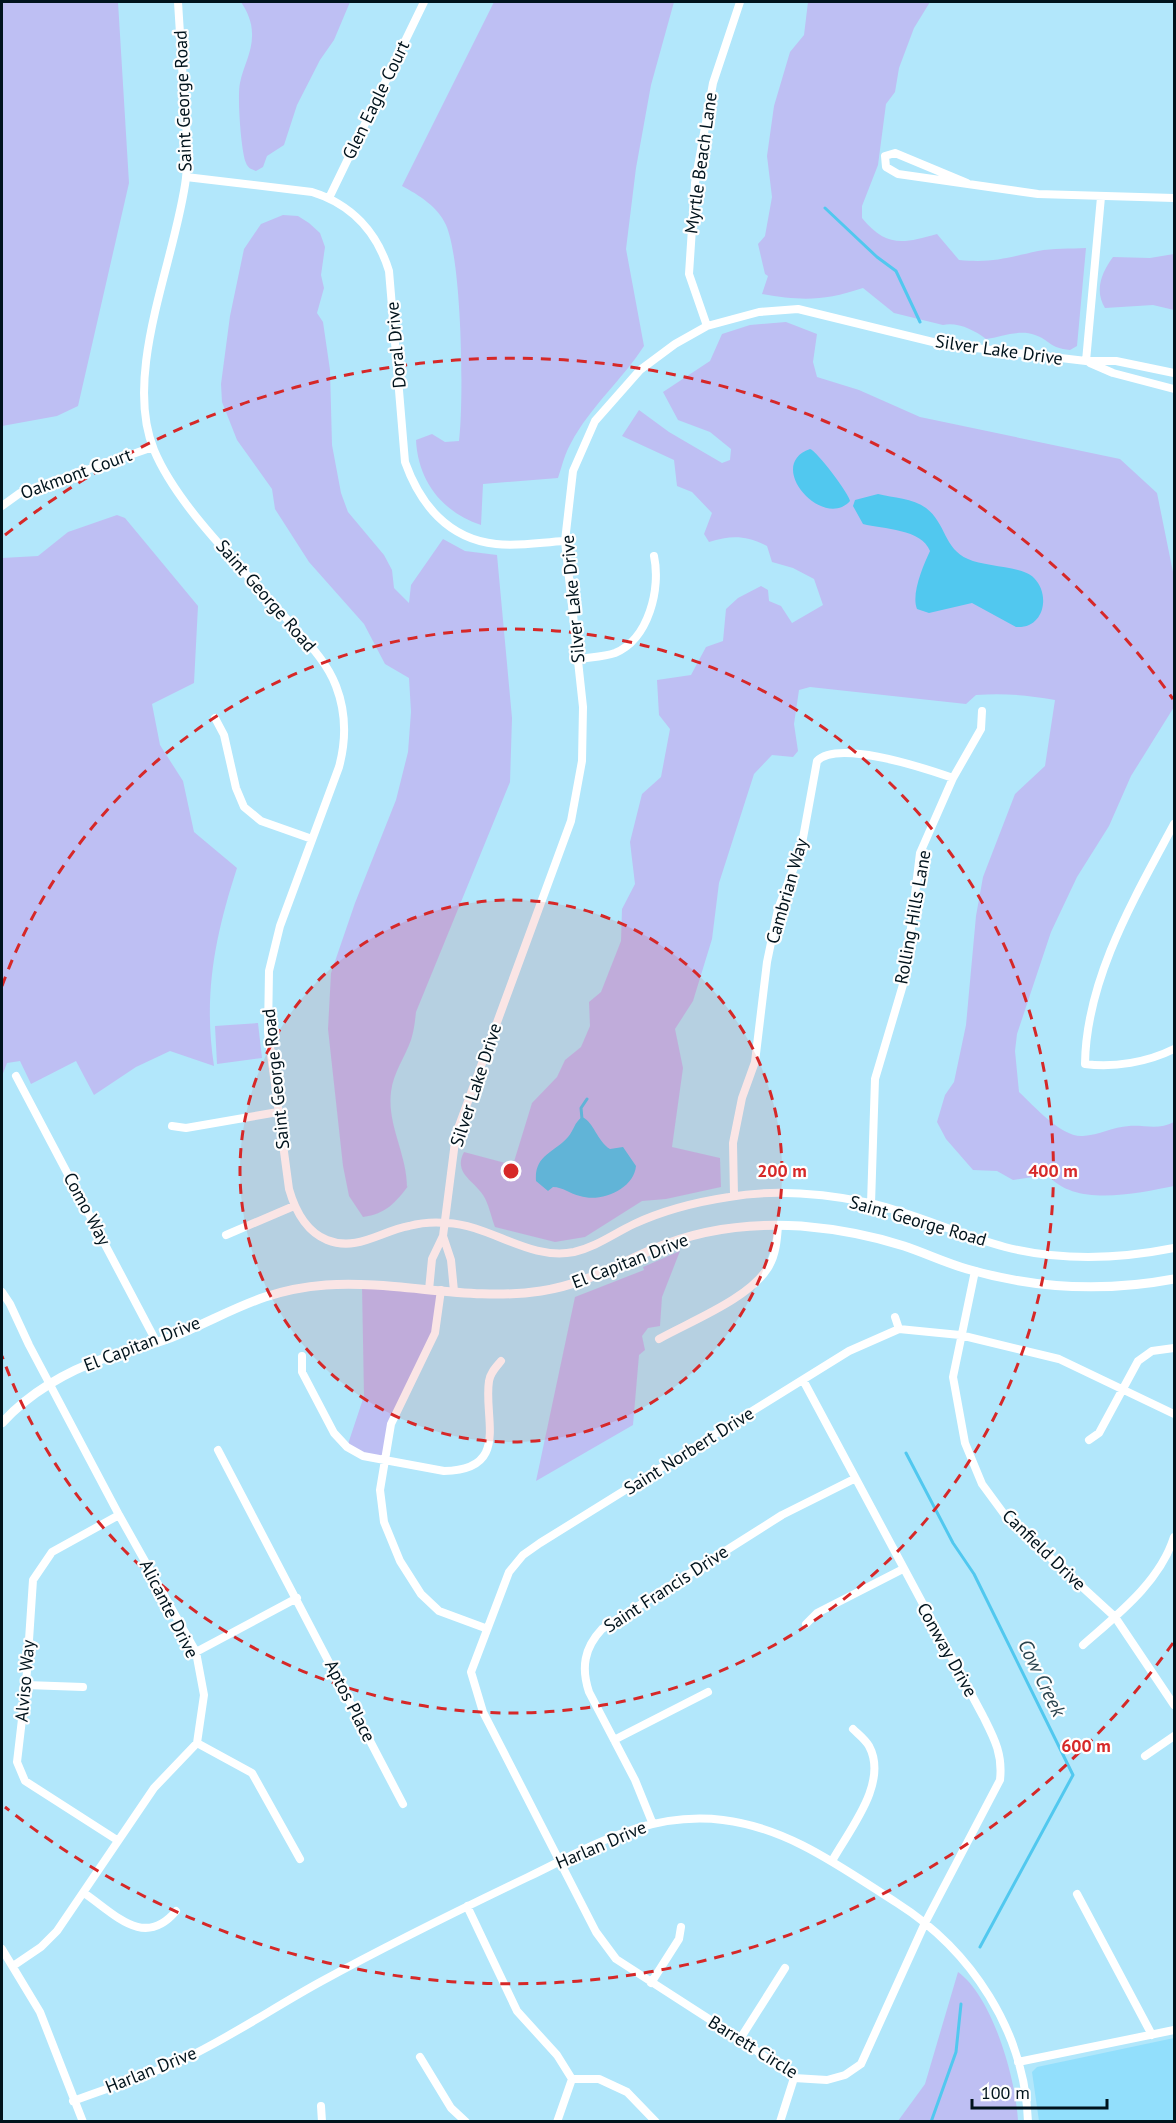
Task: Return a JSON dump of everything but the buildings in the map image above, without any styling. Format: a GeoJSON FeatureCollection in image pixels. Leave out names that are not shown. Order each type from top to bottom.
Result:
{"type":"FeatureCollection","features":[{"type":"Feature","properties":{"kind":"street","name":"Saint George Road"},"geometry":{"type":"LineString","coordinates":[[178,2],[186,129],[186,177],[145,374],[144,409],[153,447],[172,486],[313,648],[336,684],[344,721],[342,756],[280,926],[267,990],[268,1032],[289,1189],[294,1206],[306,1225],[318,1235],[343,1243],[365,1242],[410,1225],[444,1222],[484,1230],[548,1254],[591,1247],[633,1224],[696,1202],[734,1196],[822,1196],[871,1204],[1008,1247],[1068,1256],[1113,1256],[1174,1248]]}},
{"type":"Feature","properties":{"kind":"street","name":"Glen Eagle Court"},"geometry":{"type":"LineString","coordinates":[[329,198],[424,2]]}},
{"type":"Feature","properties":{"kind":"street","name":"Myrtle Beach Lane"},"geometry":{"type":"LineString","coordinates":[[707,326],[689,274],[695,183],[713,83],[740,2]]}},
{"type":"Feature","properties":{"kind":"street"},"geometry":{"type":"LineString","coordinates":[[967,183],[895,153],[885,156],[886,167],[890,171],[967,183],[1038,194],[1174,198]]}},
{"type":"Feature","properties":{"kind":"street","name":"Doral Drive"},"geometry":{"type":"LineString","coordinates":[[186,177],[295,190],[329,198],[367,227],[384,255],[391,287],[405,462],[415,489],[426,506],[441,521],[475,540],[496,544],[565,541]]}},
{"type":"Feature","properties":{"kind":"street"},"geometry":{"type":"LineString","coordinates":[[1086,362],[1101,197]]}},
{"type":"Feature","properties":{"kind":"street","name":"Silver Lake Drive"},"geometry":{"type":"LineString","coordinates":[[443,1236],[456,1134],[571,821],[582,762],[583,707],[565,541],[573,471],[595,421],[640,370],[675,344],[707,326],[747,314],[798,309],[941,344],[1086,362],[1116,361],[1174,373]]}},
{"type":"Feature","properties":{"kind":"street","name":"Silver Lake Drive"},"geometry":{"type":"LineString","coordinates":[[1086,362],[1113,373],[1174,388]]}},
{"type":"Feature","properties":{"kind":"street","name":"Oakmont Court"},"geometry":{"type":"LineString","coordinates":[[2,506],[20,493],[153,447]]}},
{"type":"Feature","properties":{"kind":"street"},"geometry":{"type":"LineString","coordinates":[[578,659],[614,653],[627,646],[639,634],[648,616],[658,572],[654,556]]}},
{"type":"Feature","properties":{"kind":"street","name":"Rolling Hills Lane"},"geometry":{"type":"LineString","coordinates":[[871,1204],[875,1079],[905,978],[921,854],[953,778],[981,729],[982,711]]}},
{"type":"Feature","properties":{"kind":"street"},"geometry":{"type":"LineString","coordinates":[[215,718],[224,735],[236,788],[244,807],[261,821],[312,839]]}},
{"type":"Feature","properties":{"kind":"street","name":"Cambrian Way"},"geometry":{"type":"LineString","coordinates":[[734,1196],[733,1143],[742,1098],[755,1062],[767,962],[778,909],[801,849],[817,761],[823,755],[833,753],[881,757],[919,766],[953,778]]}},
{"type":"Feature","properties":{"kind":"street"},"geometry":{"type":"LineString","coordinates":[[1174,824],[1132,904],[1102,975],[1091,1012],[1085,1064],[1104,1066],[1159,1057],[1174,1049]]}},
{"type":"Feature","properties":{"kind":"street","name":"Como Way"},"geometry":{"type":"LineString","coordinates":[[16,1076],[157,1342]]}},
{"type":"Feature","properties":{"kind":"street"},"geometry":{"type":"LineString","coordinates":[[172,1126],[186,1128],[278,1112]]}},
{"type":"Feature","properties":{"kind":"street"},"geometry":{"type":"LineString","coordinates":[[226,1235],[294,1206]]}},
{"type":"Feature","properties":{"kind":"street"},"geometry":{"type":"LineString","coordinates":[[658,1339],[749,1289],[762,1277],[771,1263],[778,1226]]}},
{"type":"Feature","properties":{"kind":"street","name":"El Capitan Drive"},"geometry":{"type":"LineString","coordinates":[[2,1423],[50,1384],[101,1359],[157,1342],[251,1300],[298,1288],[329,1285],[520,1293],[559,1287],[597,1276],[656,1248],[720,1230],[778,1226],[821,1228],[879,1239],[975,1271],[1020,1282],[1057,1287],[1104,1287],[1174,1279]]}},
{"type":"Feature","properties":{"kind":"street"},"geometry":{"type":"LineString","coordinates":[[429,1290],[432,1259],[443,1236]]}},
{"type":"Feature","properties":{"kind":"street"},"geometry":{"type":"LineString","coordinates":[[443,1236],[452,1260],[454,1291]]}},
{"type":"Feature","properties":{"kind":"street","name":"Canfield Drive"},"geometry":{"type":"LineString","coordinates":[[975,1271],[953,1377],[965,1443],[982,1484],[1007,1518],[1115,1617],[1174,1705]]}},
{"type":"Feature","properties":{"kind":"street"},"geometry":{"type":"LineString","coordinates":[[441,1290],[435,1333],[391,1424],[383,1460],[380,1490],[384,1522],[400,1561],[421,1594],[439,1611],[485,1628]]}},
{"type":"Feature","properties":{"kind":"street","name":"Alicante Drive"},"geometry":{"type":"LineString","coordinates":[[2,1292],[119,1515],[196,1652],[204,1695],[197,1743]]}},
{"type":"Feature","properties":{"kind":"street"},"geometry":{"type":"LineString","coordinates":[[895,1317],[899,1329]]}},
{"type":"Feature","properties":{"kind":"street","name":"Saint Norbert Drive"},"geometry":{"type":"LineString","coordinates":[[561,1861],[483,1712],[471,1672],[485,1628],[509,1572],[523,1555],[849,1351],[899,1329],[960,1335],[1059,1359],[1174,1414]]}},
{"type":"Feature","properties":{"kind":"street"},"geometry":{"type":"LineString","coordinates":[[1089,1440],[1099,1433],[1138,1361],[1152,1351],[1174,1348]]}},
{"type":"Feature","properties":{"kind":"street"},"geometry":{"type":"LineString","coordinates":[[302,1356],[302,1372],[334,1433],[347,1447],[363,1456],[450,1471],[469,1466],[481,1457],[491,1435],[489,1382],[501,1361]]}},
{"type":"Feature","properties":{"kind":"street","name":"Conway Drive"},"geometry":{"type":"LineString","coordinates":[[803,1380],[983,1716],[997,1744],[1002,1761],[1000,1780],[925,1923]]}},
{"type":"Feature","properties":{"kind":"street","name":"Aptos Place"},"geometry":{"type":"LineString","coordinates":[[218,1450],[403,1804]]}},
{"type":"Feature","properties":{"kind":"street","name":"Saint Francis Drive"},"geometry":{"type":"LineString","coordinates":[[652,1822],[635,1779],[584,1679],[584,1663],[593,1638],[602,1629],[782,1515],[854,1479]]}},
{"type":"Feature","properties":{"kind":"street","name":"Alviso Way"},"geometry":{"type":"LineString","coordinates":[[117,1840],[25,1781],[17,1762],[26,1685],[33,1580],[52,1552],[119,1515]]}},
{"type":"Feature","properties":{"kind":"street"},"geometry":{"type":"LineString","coordinates":[[1083,1644],[1115,1617],[1148,1584],[1170,1552],[1174,1537]]}},
{"type":"Feature","properties":{"kind":"street"},"geometry":{"type":"LineString","coordinates":[[806,1624],[817,1613],[903,1569]]}},
{"type":"Feature","properties":{"kind":"street"},"geometry":{"type":"LineString","coordinates":[[196,1652],[297,1598]]}},
{"type":"Feature","properties":{"kind":"street"},"geometry":{"type":"LineString","coordinates":[[26,1685],[83,1688]]}},
{"type":"Feature","properties":{"kind":"street"},"geometry":{"type":"LineString","coordinates":[[614,1740],[708,1692]]}},
{"type":"Feature","properties":{"kind":"street"},"geometry":{"type":"LineString","coordinates":[[832,1862],[870,1792],[875,1776],[874,1759],[868,1744],[853,1729]]}},
{"type":"Feature","properties":{"kind":"street"},"geometry":{"type":"LineString","coordinates":[[1145,1756],[1174,1736]]}},
{"type":"Feature","properties":{"kind":"street"},"geometry":{"type":"LineString","coordinates":[[13,1966],[41,1947],[57,1931],[154,1788],[197,1743],[252,1773],[300,1859]]}},
{"type":"Feature","properties":{"kind":"street","name":"Harlan Drive"},"geometry":{"type":"LineString","coordinates":[[73,2101],[184,2059],[323,1981],[467,1906],[614,1836],[652,1822],[721,1820],[759,1827],[794,1839],[925,1923],[964,1958],[994,2000],[1018,2062],[1028,2121]]}},
{"type":"Feature","properties":{"kind":"street","name":"Barrett Circle"},"geometry":{"type":"LineString","coordinates":[[561,1861],[605,1947],[616,1959],[740,2039],[794,2078],[827,2080],[845,2075],[861,2064],[925,1923]]}},
{"type":"Feature","properties":{"kind":"street"},"geometry":{"type":"LineString","coordinates":[[84,1893],[132,1926],[144,1930],[156,1928],[176,1911]]}},
{"type":"Feature","properties":{"kind":"street"},"geometry":{"type":"LineString","coordinates":[[1077,1894],[1152,2036]]}},
{"type":"Feature","properties":{"kind":"street"},"geometry":{"type":"LineString","coordinates":[[467,1906],[518,2012],[557,2055],[572,2079]]}},
{"type":"Feature","properties":{"kind":"street"},"geometry":{"type":"LineString","coordinates":[[651,1983],[674,1949],[681,1928]]}},
{"type":"Feature","properties":{"kind":"street"},"geometry":{"type":"LineString","coordinates":[[2,1949],[40,2012],[73,2101],[83,2121]]}},
{"type":"Feature","properties":{"kind":"street"},"geometry":{"type":"LineString","coordinates":[[740,2039],[785,1968]]}},
{"type":"Feature","properties":{"kind":"street"},"geometry":{"type":"LineString","coordinates":[[1018,2062],[1174,2030]]}},
{"type":"Feature","properties":{"kind":"street"},"geometry":{"type":"LineString","coordinates":[[420,2057],[451,2108],[466,2121]]}},
{"type":"Feature","properties":{"kind":"street"},"geometry":{"type":"LineString","coordinates":[[780,2121],[794,2078]]}},
{"type":"Feature","properties":{"kind":"street"},"geometry":{"type":"LineString","coordinates":[[557,2121],[572,2079]]}},
{"type":"Feature","properties":{"kind":"street"},"geometry":{"type":"LineString","coordinates":[[572,2079],[599,2079],[627,2092],[656,2121]]}},
{"type":"Feature","properties":{"kind":"street"},"geometry":{"type":"LineString","coordinates":[[321,2106],[322,2121]]}},
{"type":"Feature","properties":{"kind":"shaded area"},"geometry":{"type":"Polygon","coordinates":[[[2,2],[118,2],[129,183],[78,406],[57,416],[2,426],[2,2]]]}},
{"type":"Feature","properties":{"kind":"shaded area"},"geometry":{"type":"Polygon","coordinates":[[[241,2],[350,2],[334,40],[320,60],[297,105],[284,145],[267,156],[263,167],[256,171],[246,163],[241,136],[239,89],[251,46],[252,33],[249,17],[241,2]]]}},
{"type":"Feature","properties":{"kind":"shaded area"},"geometry":{"type":"Polygon","coordinates":[[[494,2],[674,2],[651,85],[636,168],[626,249],[644,346],[579,430],[567,451],[558,478],[483,484],[481,525],[455,512],[435,493],[427,481],[418,455],[416,440],[432,434],[445,442],[459,441],[461,421],[460,331],[455,268],[446,225],[433,207],[402,186],[494,2]]]}},
{"type":"Feature","properties":{"kind":"shaded area"},"geometry":{"type":"Polygon","coordinates":[[[808,2],[930,2],[914,28],[899,68],[895,92],[886,104],[878,165],[862,206],[862,218],[879,234],[895,241],[914,240],[937,234],[959,260],[990,260],[1044,250],[1086,248],[1077,346],[1070,350],[1063,349],[1029,333],[986,339],[960,326],[943,325],[894,313],[863,288],[813,298],[789,298],[762,294],[768,276],[765,274],[758,244],[765,236],[772,197],[767,156],[774,106],[790,52],[804,35],[808,2]]]}},
{"type":"Feature","properties":{"kind":"shaded area"},"geometry":{"type":"Polygon","coordinates":[[[283,215],[298,216],[309,223],[320,233],[325,247],[321,275],[324,288],[317,313],[323,322],[330,370],[332,445],[341,493],[348,512],[384,555],[392,570],[394,588],[409,603],[411,585],[443,539],[465,551],[497,555],[512,718],[510,782],[416,1012],[411,1040],[392,1085],[391,1104],[394,1128],[404,1163],[407,1187],[409,1185],[389,1207],[371,1216],[363,1217],[349,1196],[343,1166],[328,1029],[331,973],[355,903],[396,800],[408,752],[411,712],[409,678],[385,664],[364,624],[309,562],[275,509],[272,489],[237,440],[222,402],[221,384],[230,316],[244,249],[261,224],[283,215]]]}},
{"type":"Feature","properties":{"kind":"shaded area"},"geometry":{"type":"Polygon","coordinates":[[[1174,254],[1174,310],[1153,305],[1105,308],[1100,295],[1101,281],[1113,257],[1150,258],[1174,254]]]}},
{"type":"Feature","properties":{"kind":"shaded area"},"geometry":{"type":"Polygon","coordinates":[[[786,322],[817,334],[813,362],[817,377],[859,390],[920,417],[1120,459],[1157,493],[1174,577],[1174,707],[1131,776],[1109,826],[1077,877],[1051,932],[1017,1034],[1015,1051],[1019,1092],[1048,1120],[1066,1132],[1083,1136],[1123,1127],[1158,1127],[1174,1122],[1174,1186],[1125,1194],[1090,1195],[1074,1192],[1060,1185],[1048,1175],[1013,1180],[997,1171],[973,1170],[946,1139],[937,1122],[945,1095],[954,1082],[966,1025],[976,916],[983,877],[1015,794],[1045,766],[1055,700],[986,694],[976,695],[966,704],[810,687],[799,690],[794,724],[798,751],[793,757],[772,755],[754,774],[719,883],[712,939],[693,1001],[675,1029],[683,1068],[672,1147],[720,1158],[721,1187],[666,1199],[642,1201],[585,1237],[555,1242],[495,1227],[485,1199],[463,1171],[461,1159],[464,1152],[513,1165],[532,1103],[557,1077],[565,1060],[581,1047],[590,1026],[589,1002],[601,992],[621,941],[622,909],[635,884],[630,842],[642,794],[661,777],[670,729],[659,715],[657,680],[691,675],[706,647],[723,641],[726,609],[738,598],[761,586],[768,590],[769,601],[781,606],[792,623],[823,605],[814,579],[793,568],[772,562],[767,546],[738,537],[709,542],[704,534],[712,513],[692,492],[677,486],[674,460],[622,436],[639,410],[669,432],[722,463],[730,460],[731,449],[710,432],[678,420],[663,392],[710,361],[722,334],[750,325],[786,322]]]}},
{"type":"Feature","properties":{"kind":"shaded area"},"geometry":{"type":"Polygon","coordinates":[[[810,449],[826,465],[849,497],[850,501],[839,508],[826,508],[813,502],[795,480],[793,468],[797,457],[810,449]]]}},
{"type":"Feature","properties":{"kind":"shaded area"},"geometry":{"type":"Polygon","coordinates":[[[878,494],[909,500],[926,508],[933,514],[949,542],[960,555],[975,562],[1029,574],[1039,585],[1042,593],[1042,610],[1038,617],[1033,623],[1016,627],[972,603],[929,613],[917,609],[917,588],[930,551],[926,544],[911,534],[863,524],[853,506],[855,500],[878,494]]]}},
{"type":"Feature","properties":{"kind":"shaded area"},"geometry":{"type":"Polygon","coordinates":[[[117,515],[125,518],[198,606],[194,683],[152,704],[160,745],[183,781],[194,832],[237,868],[217,942],[213,966],[210,1014],[214,1066],[170,1051],[136,1067],[94,1095],[76,1061],[31,1084],[20,1061],[7,1063],[2,1076],[2,558],[38,556],[68,532],[117,515]]]}},
{"type":"Feature","properties":{"kind":"shaded area"},"geometry":{"type":"Polygon","coordinates":[[[258,1023],[262,1058],[217,1064],[215,1026],[258,1023]]]}},
{"type":"Feature","properties":{"kind":"shaded area"},"geometry":{"type":"Polygon","coordinates":[[[582,1117],[590,1123],[606,1146],[610,1149],[623,1147],[636,1166],[634,1174],[623,1187],[606,1196],[588,1198],[553,1187],[548,1191],[536,1181],[538,1165],[546,1155],[568,1137],[582,1117]]]}},
{"type":"Feature","properties":{"kind":"shaded area"},"geometry":{"type":"Polygon","coordinates":[[[680,1251],[662,1297],[660,1326],[648,1328],[642,1336],[645,1350],[639,1355],[633,1425],[536,1481],[575,1297],[644,1270],[643,1267],[680,1251]]]}},
{"type":"Feature","properties":{"kind":"shaded area"},"geometry":{"type":"Polygon","coordinates":[[[362,1286],[441,1290],[435,1333],[391,1424],[383,1459],[347,1447],[364,1396],[362,1286]]]}},
{"type":"Feature","properties":{"kind":"shaded area"},"geometry":{"type":"Polygon","coordinates":[[[958,1972],[971,1984],[992,2019],[1013,2084],[1018,2121],[898,2121],[925,2084],[958,1972]]]}},
{"type":"Feature","properties":{"kind":"shaded area"},"geometry":{"type":"Polygon","coordinates":[[[1174,2038],[1174,2121],[1039,2121],[1032,2072],[1037,2067],[1174,2038]]]}},
{"type":"Feature","properties":{"kind":"waterway"},"geometry":{"type":"LineString","coordinates":[[825,208],[877,257],[896,271],[920,322]]}},
{"type":"Feature","properties":{"kind":"waterway"},"geometry":{"type":"LineString","coordinates":[[582,1119],[581,1108],[587,1099]]}},
{"type":"Feature","properties":{"kind":"waterway","name":"Cow Creek"},"geometry":{"type":"LineString","coordinates":[[906,1453],[953,1543],[974,1574],[1073,1775],[980,1947]]}},
{"type":"Feature","properties":{"kind":"waterway","name":"Cow Creek"},"geometry":{"type":"LineString","coordinates":[[931,2122],[956,2052],[961,2004]]}}]}
